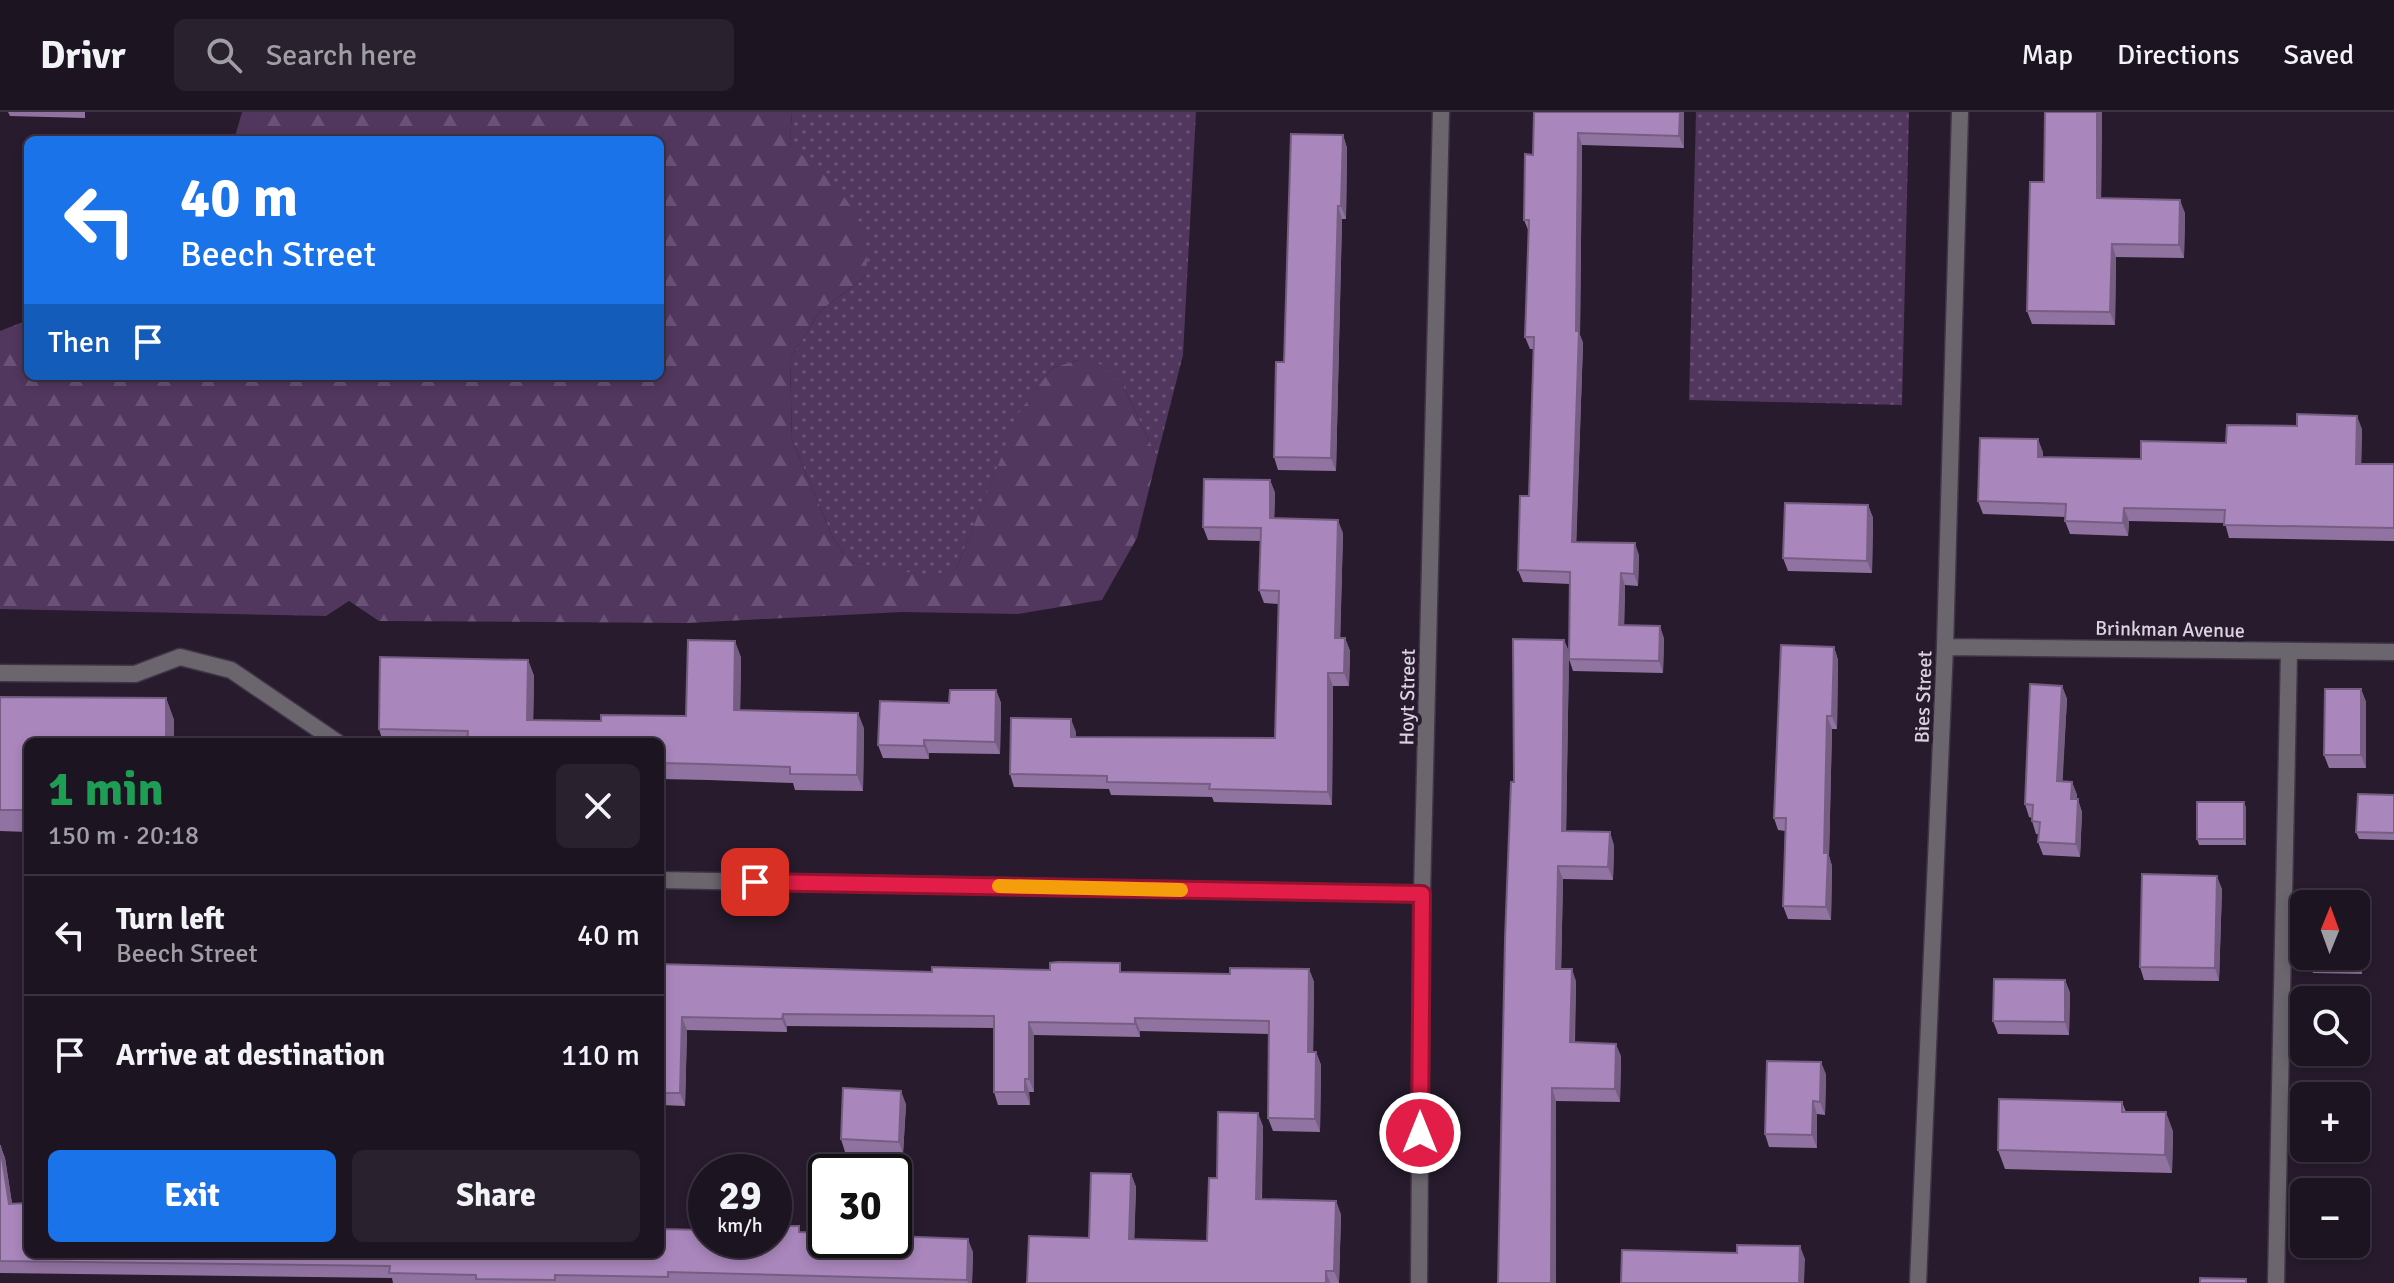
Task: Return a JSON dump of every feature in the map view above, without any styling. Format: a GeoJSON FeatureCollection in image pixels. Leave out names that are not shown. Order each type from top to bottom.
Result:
{"type":"FeatureCollection","features":[{"type":"Feature","properties":{"kind":"street","name":"Hoyt Street"},"geometry":{"type":"LineString","coordinates":[[1419,1283],[1422,894],[1441,112]]}},
{"type":"Feature","properties":{"kind":"street","name":"Bies Street"},"geometry":{"type":"LineString","coordinates":[[1918,1283],[1945,647],[1960,112]]}},
{"type":"Feature","properties":{"kind":"street","name":"Brinkman Avenue"},"geometry":{"type":"LineString","coordinates":[[1945,647],[2394,652]]}},
{"type":"Feature","properties":{"kind":"street"},"geometry":{"type":"LineString","coordinates":[[2276,1283],[2289,651]]}},
{"type":"Feature","properties":{"kind":"street"},"geometry":{"type":"LineString","coordinates":[[0,673],[135,674],[180,657],[231,670],[331,738]]}},
{"type":"Feature","properties":{"kind":"street"},"geometry":{"type":"LineString","coordinates":[[664,880],[1422,894]]}},
{"type":"Feature","properties":{"kind":"green space"},"geometry":{"type":"Polygon","coordinates":[[[242,112],[792,112],[790,144],[847,200],[863,233],[867,253],[866,276],[820,311],[790,359],[792,440],[834,540],[850,562],[930,576],[956,569],[1020,411],[1052,368],[1078,360],[1103,365],[1122,384],[1157,457],[1137,538],[1102,600],[1018,614],[902,612],[688,623],[379,621],[349,601],[326,616],[0,609],[0,331],[24,322],[24,380],[664,380],[664,136],[235,136],[242,112]]]}},
{"type":"Feature","properties":{"kind":"green space"},"geometry":{"type":"Polygon","coordinates":[[[792,112],[1196,112],[1183,355],[1157,457],[1122,384],[1078,360],[1052,368],[1020,412],[956,569],[931,577],[850,562],[834,540],[792,440],[790,359],[820,311],[866,276],[790,143],[792,112]]]}},
{"type":"Feature","properties":{"kind":"green space"},"geometry":{"type":"Polygon","coordinates":[[[1696,112],[1909,112],[1902,405],[1689,400],[1696,112]]]}},
{"type":"Feature","properties":{"kind":"building"},"geometry":{"type":"Polygon","coordinates":[[[1534,112],[1680,112],[1679,136],[1578,133],[1576,331],[1579,331],[1572,542],[1635,543],[1634,574],[1621,573],[1619,625],[1660,626],[1659,661],[1569,659],[1570,572],[1518,570],[1520,496],[1529,496],[1534,337],[1525,337],[1529,220],[1524,220],[1525,154],[1533,155],[1534,112]]]}},
{"type":"Feature","properties":{"kind":"building"},"geometry":{"type":"Polygon","coordinates":[[[2045,112],[2097,112],[2097,198],[2180,200],[2179,245],[2112,244],[2110,312],[2027,311],[2030,182],[2044,182],[2045,112]]]}},
{"type":"Feature","properties":{"kind":"building"},"geometry":{"type":"Polygon","coordinates":[[[1291,134],[1343,135],[1331,458],[1274,457],[1276,362],[1284,362],[1291,134]]]}},
{"type":"Feature","properties":{"kind":"building"},"geometry":{"type":"Polygon","coordinates":[[[2297,414],[2357,416],[2356,464],[2394,464],[2394,528],[2224,525],[2225,510],[2124,508],[2123,523],[2065,521],[2066,504],[1978,501],[1980,438],[2038,439],[2038,457],[2141,459],[2141,441],[2226,443],[2227,425],[2297,426],[2297,414]]]}},
{"type":"Feature","properties":{"kind":"building"},"geometry":{"type":"Polygon","coordinates":[[[1204,479],[1270,480],[1270,518],[1338,520],[1335,638],[1345,638],[1344,673],[1328,673],[1328,792],[1209,789],[1210,784],[1107,782],[1107,776],[1010,774],[1011,718],[1071,719],[1071,737],[1275,738],[1279,591],[1259,590],[1261,528],[1203,527],[1204,479]]]}},
{"type":"Feature","properties":{"kind":"building"},"geometry":{"type":"Polygon","coordinates":[[[1785,503],[1868,505],[1867,561],[1783,558],[1785,503]]]}},
{"type":"Feature","properties":{"kind":"building"},"geometry":{"type":"Polygon","coordinates":[[[1513,639],[1564,640],[1562,831],[1610,832],[1608,867],[1558,866],[1556,969],[1572,969],[1570,1042],[1616,1044],[1615,1089],[1552,1088],[1551,1283],[1498,1283],[1505,939],[1511,782],[1514,782],[1513,639]]]}},
{"type":"Feature","properties":{"kind":"building"},"geometry":{"type":"Polygon","coordinates":[[[688,640],[735,641],[734,710],[858,713],[857,775],[790,774],[790,767],[664,763],[664,738],[467,738],[468,731],[379,729],[380,657],[528,660],[527,720],[601,721],[601,715],[686,716],[688,640]]]}},
{"type":"Feature","properties":{"kind":"building"},"geometry":{"type":"Polygon","coordinates":[[[1781,645],[1834,647],[1832,716],[1827,716],[1826,907],[1783,906],[1786,818],[1774,818],[1781,645]]]}},
{"type":"Feature","properties":{"kind":"building"},"geometry":{"type":"Polygon","coordinates":[[[2030,684],[2062,686],[2057,781],[2072,782],[2071,799],[2078,799],[2076,844],[2038,842],[2040,822],[2032,821],[2033,805],[2025,804],[2030,684]]]}},
{"type":"Feature","properties":{"kind":"building"},"geometry":{"type":"Polygon","coordinates":[[[2325,689],[2361,689],[2361,755],[2324,755],[2325,689]]]}},
{"type":"Feature","properties":{"kind":"building"},"geometry":{"type":"Polygon","coordinates":[[[950,690],[996,690],[995,742],[924,740],[924,746],[878,745],[880,701],[949,703],[950,690]]]}},
{"type":"Feature","properties":{"kind":"building"},"geometry":{"type":"Polygon","coordinates":[[[0,697],[166,698],[166,738],[24,738],[24,810],[0,810],[0,697]]]}},
{"type":"Feature","properties":{"kind":"building"},"geometry":{"type":"Polygon","coordinates":[[[2358,794],[2394,795],[2394,833],[2356,832],[2358,794]]]}},
{"type":"Feature","properties":{"kind":"building"},"geometry":{"type":"Polygon","coordinates":[[[2197,802],[2244,802],[2244,839],[2197,839],[2197,802]]]}},
{"type":"Feature","properties":{"kind":"building"},"geometry":{"type":"Polygon","coordinates":[[[2142,874],[2217,876],[2215,968],[2140,967],[2142,874]]]}},
{"type":"Feature","properties":{"kind":"building"},"geometry":{"type":"Polygon","coordinates":[[[1050,963],[1120,963],[1120,972],[1230,974],[1230,968],[1309,969],[1308,1052],[1316,1052],[1315,1119],[1268,1118],[1269,1021],[1135,1018],[1135,1024],[1029,1022],[1029,1079],[1025,1079],[1025,1092],[994,1092],[994,1016],[783,1014],[782,1019],[682,1017],[680,1093],[664,1093],[664,964],[932,972],[932,967],[1050,970],[1050,963]]]}},
{"type":"Feature","properties":{"kind":"building"},"geometry":{"type":"Polygon","coordinates":[[[1994,979],[2065,980],[2065,1022],[1993,1021],[1994,979]]]}},
{"type":"Feature","properties":{"kind":"building"},"geometry":{"type":"Polygon","coordinates":[[[1767,1061],[1821,1062],[1820,1102],[1813,1101],[1812,1135],[1765,1134],[1767,1061]]]}},
{"type":"Feature","properties":{"kind":"building"},"geometry":{"type":"Polygon","coordinates":[[[843,1088],[901,1091],[899,1142],[841,1139],[843,1088]]]}},
{"type":"Feature","properties":{"kind":"building"},"geometry":{"type":"Polygon","coordinates":[[[1999,1099],[2122,1102],[2122,1112],[2166,1112],[2165,1155],[1998,1150],[1999,1099]]]}},
{"type":"Feature","properties":{"kind":"building"},"geometry":{"type":"Polygon","coordinates":[[[1218,1112],[1258,1113],[1256,1199],[1336,1201],[1334,1271],[1326,1271],[1326,1283],[1027,1283],[1029,1236],[1089,1238],[1091,1173],[1131,1174],[1129,1239],[1207,1241],[1209,1178],[1217,1178],[1218,1112]]]}},
{"type":"Feature","properties":{"kind":"building"},"geometry":{"type":"Polygon","coordinates":[[[0,1145],[9,1204],[24,1203],[24,1258],[664,1258],[664,1229],[688,1230],[688,1258],[792,1258],[792,1226],[799,1226],[799,1232],[808,1232],[808,1258],[912,1258],[912,1237],[968,1239],[967,1280],[668,1272],[668,1277],[555,1275],[555,1280],[476,1279],[476,1275],[389,1273],[390,1266],[0,1261],[0,1145]]]}},
{"type":"Feature","properties":{"kind":"building"},"geometry":{"type":"Polygon","coordinates":[[[1737,1245],[1800,1246],[1799,1283],[1621,1283],[1622,1250],[1737,1253],[1737,1245]]]}},
{"type":"Feature","properties":{"kind":"building"},"geometry":{"type":"Polygon","coordinates":[[[2200,1278],[2246,1279],[2246,1283],[2200,1283],[2200,1278]]]}},
{"type":"Feature","properties":{"kind":"slow traffic"},"geometry":{"type":"LineString","coordinates":[[999,886],[1181,890]]}},
{"type":"Feature","properties":{"kind":"route"},"geometry":{"type":"LineString","coordinates":[[755,882],[1422,894],[1420,1133]]}}]}
